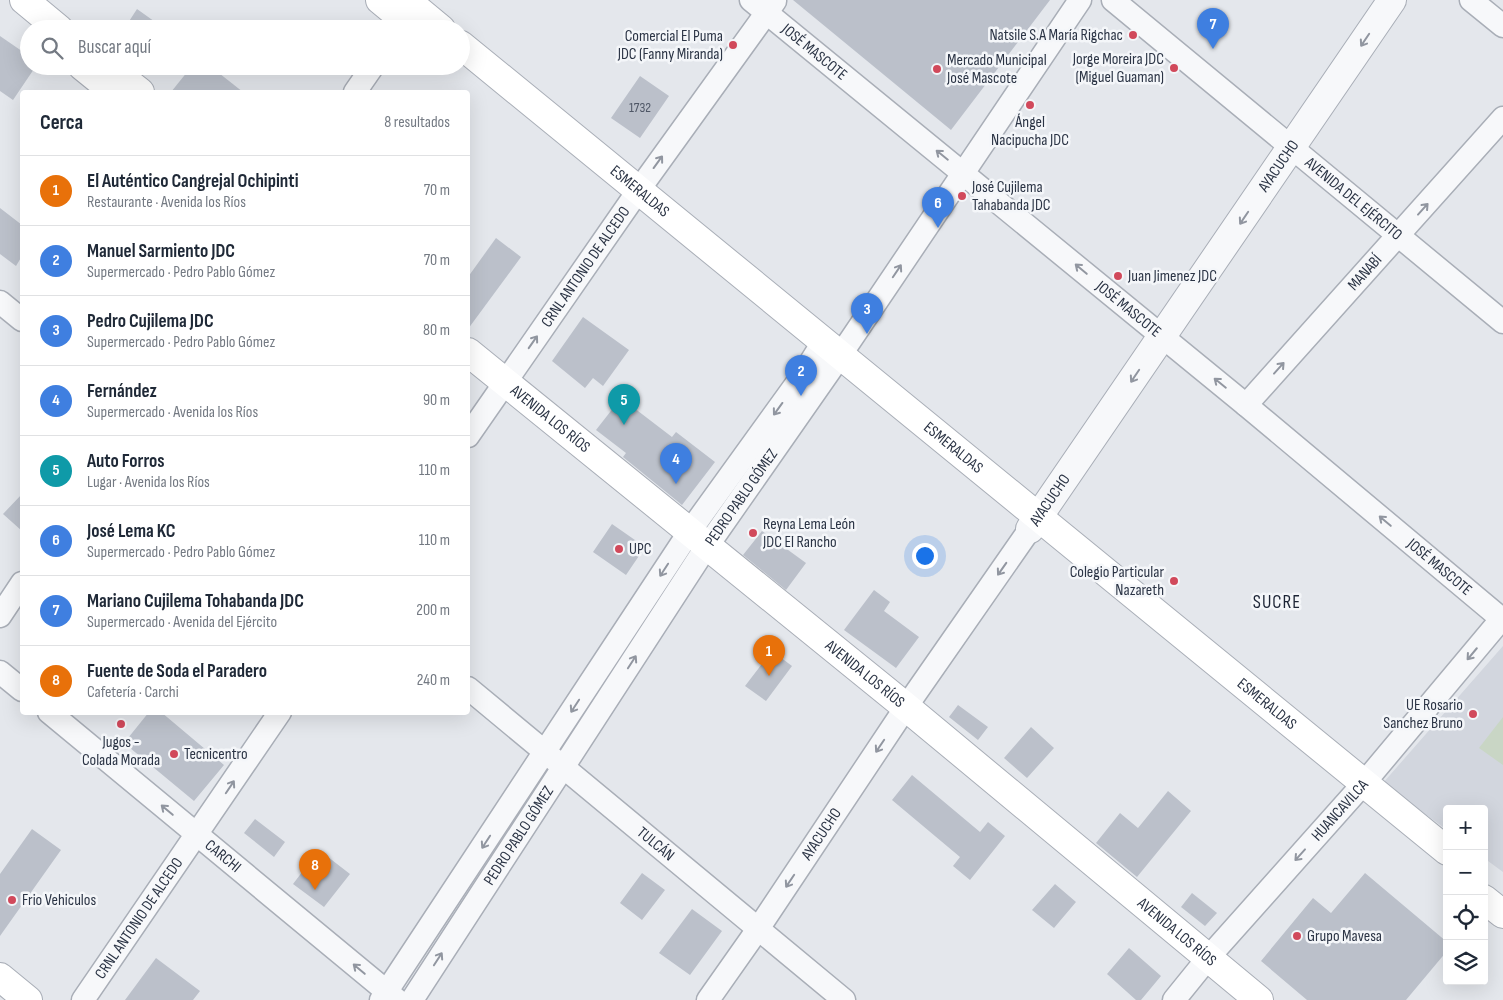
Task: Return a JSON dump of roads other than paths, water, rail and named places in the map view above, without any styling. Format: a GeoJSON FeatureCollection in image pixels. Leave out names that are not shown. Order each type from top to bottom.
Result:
{"type":"FeatureCollection","features":[{"type":"Feature","properties":{"kind":"main road"},"geometry":{"type":"LineString","coordinates":[[3,0],[26,20]]}},
{"type":"Feature","properties":{"kind":"main road"},"geometry":{"type":"LineString","coordinates":[[24,0],[49,20]]}},
{"type":"Feature","properties":{"kind":"main road"},"geometry":{"type":"LineString","coordinates":[[380,0],[422,20]]}},
{"type":"Feature","properties":{"kind":"main road","name":"ESMERALDAS"},"geometry":{"type":"LineString","coordinates":[[470,53],[634,197],[827,355],[1360,788],[1446,850]]}},
{"type":"Feature","properties":{"kind":"main road","name":"ESMERALDAS"},"geometry":{"type":"LineString","coordinates":[[470,73],[634,197]]}},
{"type":"Feature","properties":{"kind":"main road"},"geometry":{"type":"LineString","coordinates":[[93,75],[112,90]]}},
{"type":"Feature","properties":{"kind":"main road"},"geometry":{"type":"LineString","coordinates":[[118,75],[137,90]]}},
{"type":"Feature","properties":{"kind":"main road","name":"AVENIDA LOS RÍOS"},"geometry":{"type":"LineString","coordinates":[[470,354],[501,388],[695,544],[1203,964],[1259,1000]]}},
{"type":"Feature","properties":{"kind":"main road","name":"AVENIDA LOS RÍOS"},"geometry":{"type":"LineString","coordinates":[[470,372],[501,388]]}},
{"type":"Feature","properties":{"kind":"main road","name":"ESMERALDAS"},"geometry":{"type":"LineString","coordinates":[[1360,788],[1443,864]]}},
{"type":"Feature","properties":{"kind":"main road"},"geometry":{"type":"LineString","coordinates":[[1488,884],[1503,897]]}},
{"type":"Feature","properties":{"kind":"main road"},"geometry":{"type":"LineString","coordinates":[[1488,902],[1503,914]]}},
{"type":"Feature","properties":{"kind":"main road","name":"AVENIDA LOS RÍOS"},"geometry":{"type":"LineString","coordinates":[[1203,964],[1235,1000]]}},
{"type":"Feature","properties":{"kind":"main road"},"geometry":{"type":"LineString","coordinates":[[0,977],[28,1000]]}},
{"type":"Feature","properties":{"kind":"street","name":"PEDRO PABLO GÓMEZ"},"geometry":{"type":"LineString","coordinates":[[388,997],[545,752],[695,544],[827,355],[964,172],[1080,0]]}},
{"type":"Feature","properties":{"kind":"street","name":"AVENIDA DEL EJÉRCITO"},"geometry":{"type":"LineString","coordinates":[[1113,0],[1503,322]]}},
{"type":"Feature","properties":{"kind":"street","name":"AYACUCHO"},"geometry":{"type":"LineString","coordinates":[[708,1000],[758,929],[901,714],[1035,523],[1392,0]]}},
{"type":"Feature","properties":{"kind":"street"},"geometry":{"type":"LineString","coordinates":[[1471,0],[1503,26]]}},
{"type":"Feature","properties":{"kind":"street","name":"JOSÉ MASCOTE"},"geometry":{"type":"LineString","coordinates":[[764,4],[1502,618]]}},
{"type":"Feature","properties":{"kind":"street","name":"CRNL ANTONIO DE ALCEDO"},"geometry":{"type":"LineString","coordinates":[[470,433],[634,197],[764,4]]}},
{"type":"Feature","properties":{"kind":"street"},"geometry":{"type":"LineString","coordinates":[[356,90],[367,75]]}},
{"type":"Feature","properties":{"kind":"street","name":"MANABÍ"},"geometry":{"type":"LineString","coordinates":[[1246,405],[1503,118]]}},
{"type":"Feature","properties":{"kind":"street"},"geometry":{"type":"LineString","coordinates":[[0,302],[20,318]]}},
{"type":"Feature","properties":{"kind":"street","name":"PEDRO PABLO GÓMEZ"},"geometry":{"type":"LineString","coordinates":[[412,1000],[563,767],[695,544]]}},
{"type":"Feature","properties":{"kind":"street"},"geometry":{"type":"LineString","coordinates":[[0,616],[20,586]]}},
{"type":"Feature","properties":{"kind":"street","name":"HUANCAVILCA"},"geometry":{"type":"LineString","coordinates":[[1174,1000],[1203,964],[1360,788],[1502,618]]}},
{"type":"Feature","properties":{"kind":"street"},"geometry":{"type":"LineString","coordinates":[[0,672],[20,688]]}},
{"type":"Feature","properties":{"kind":"street","name":"TULCÁN"},"geometry":{"type":"LineString","coordinates":[[470,690],[844,1000]]}},
{"type":"Feature","properties":{"kind":"street","name":"CARCHI"},"geometry":{"type":"LineString","coordinates":[[53,715],[198,835],[388,997]]}},
{"type":"Feature","properties":{"kind":"street","name":"CRNL ANTONIO DE ALCEDO"},"geometry":{"type":"LineString","coordinates":[[83,1000],[198,835],[278,715]]}},
{"type":"Feature","properties":{"kind":"place","name":"Natsile S.A María Rigchac"},"geometry":{"type":"Point","coordinates":[1133,35]}},
{"type":"Feature","properties":{"kind":"place","name":"Comercial El Puma JDC (Fanny Miranda)"},"geometry":{"type":"Point","coordinates":[733,45]}},
{"type":"Feature","properties":{"kind":"place","name":"Mariano Cujilema Tohabanda JDC"},"geometry":{"type":"Point","coordinates":[1213,49]}},
{"type":"Feature","properties":{"kind":"place","name":"Jorge Moreira JDC (Miguel Guaman)"},"geometry":{"type":"Point","coordinates":[1174,68]}},
{"type":"Feature","properties":{"kind":"place","name":"Mercado Municipal José Mascote"},"geometry":{"type":"Point","coordinates":[937,69]}},
{"type":"Feature","properties":{"kind":"place","name":"Ángel Nacipucha JDC"},"geometry":{"type":"Point","coordinates":[1030,105]}},
{"type":"Feature","properties":{"kind":"place","name":"José Cujilema Tahabanda JDC"},"geometry":{"type":"Point","coordinates":[962,196]}},
{"type":"Feature","properties":{"kind":"place","name":"José Lema KC"},"geometry":{"type":"Point","coordinates":[938,228]}},
{"type":"Feature","properties":{"kind":"place","name":"Juan Jimenez JDC"},"geometry":{"type":"Point","coordinates":[1118,276]}},
{"type":"Feature","properties":{"kind":"place","name":"Pedro Cujilema JDC"},"geometry":{"type":"Point","coordinates":[867,334]}},
{"type":"Feature","properties":{"kind":"place","name":"Manuel Sarmiento JDC"},"geometry":{"type":"Point","coordinates":[801,396]}},
{"type":"Feature","properties":{"kind":"place","name":"Auto Forros"},"geometry":{"type":"Point","coordinates":[624,425]}},
{"type":"Feature","properties":{"kind":"place","name":"Fernández"},"geometry":{"type":"Point","coordinates":[676,484]}},
{"type":"Feature","properties":{"kind":"place","name":"Reyna Lema León JDC El Rancho"},"geometry":{"type":"Point","coordinates":[753,533]}},
{"type":"Feature","properties":{"kind":"place","name":"UPC"},"geometry":{"type":"Point","coordinates":[619,549]}},
{"type":"Feature","properties":{"kind":"place","name":"Colegio Particular Nazareth"},"geometry":{"type":"Point","coordinates":[1174,581]}},
{"type":"Feature","properties":{"kind":"place","name":"El Auténtico Cangrejal Ochipinti"},"geometry":{"type":"Point","coordinates":[769,676]}},
{"type":"Feature","properties":{"kind":"place","name":"UE Rosario Sanchez Bruno"},"geometry":{"type":"Point","coordinates":[1473,714]}},
{"type":"Feature","properties":{"kind":"place","name":"Jugos - Colada Morada"},"geometry":{"type":"Point","coordinates":[121,724]}},
{"type":"Feature","properties":{"kind":"place","name":"Tecnicentro"},"geometry":{"type":"Point","coordinates":[174,754]}},
{"type":"Feature","properties":{"kind":"place","name":"Fuente de Soda el Paradero"},"geometry":{"type":"Point","coordinates":[315,890]}},
{"type":"Feature","properties":{"kind":"place","name":"Frio Vehiculos"},"geometry":{"type":"Point","coordinates":[12,900]}},
{"type":"Feature","properties":{"kind":"place","name":"Grupo Mavesa"},"geometry":{"type":"Point","coordinates":[1297,936]}},
{"type":"Feature","properties":{"kind":"district","name":"SUCRE"},"geometry":{"type":"Point","coordinates":[1277,602]}}]}
